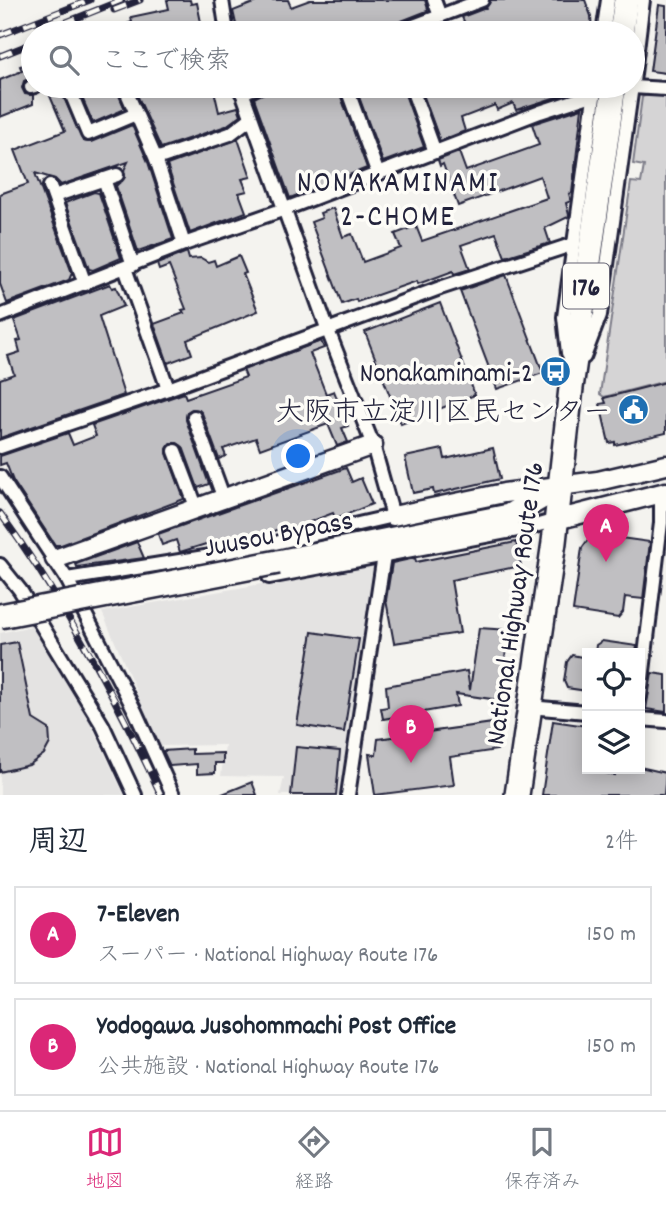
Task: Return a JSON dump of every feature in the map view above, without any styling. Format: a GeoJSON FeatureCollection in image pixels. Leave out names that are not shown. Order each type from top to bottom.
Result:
{"type":"FeatureCollection","features":[{"type":"Feature","properties":{"kind":"highway"},"geometry":{"type":"LineString","coordinates":[[619,21],[626,0]]}},
{"type":"Feature","properties":{"kind":"highway","name":"National Highway Route 176"},"geometry":{"type":"LineString","coordinates":[[517,795],[556,520],[600,98]]}},
{"type":"Feature","properties":{"kind":"highway","name":"Juusou Bypass"},"geometry":{"type":"LineString","coordinates":[[0,615],[509,516],[560,486]]}},
{"type":"Feature","properties":{"kind":"street"},"geometry":{"type":"LineString","coordinates":[[222,0],[225,21]]}},
{"type":"Feature","properties":{"kind":"street"},"geometry":{"type":"LineString","coordinates":[[434,0],[440,16]]}},
{"type":"Feature","properties":{"kind":"street"},"geometry":{"type":"LineString","coordinates":[[427,21],[482,0]]}},
{"type":"Feature","properties":{"kind":"street"},"geometry":{"type":"LineString","coordinates":[[608,0],[614,21]]}},
{"type":"Feature","properties":{"kind":"street"},"geometry":{"type":"LineString","coordinates":[[640,21],[643,0]]}},
{"type":"Feature","properties":{"kind":"street"},"geometry":{"type":"LineString","coordinates":[[645,87],[666,89]]}},
{"type":"Feature","properties":{"kind":"street"},"geometry":{"type":"LineString","coordinates":[[73,98],[88,134],[136,114]]}},
{"type":"Feature","properties":{"kind":"street"},"geometry":{"type":"LineString","coordinates":[[129,98],[156,159],[184,244]]}},
{"type":"Feature","properties":{"kind":"street"},"geometry":{"type":"LineString","coordinates":[[244,98],[327,328],[373,445],[393,516]]}},
{"type":"Feature","properties":{"kind":"street"},"geometry":{"type":"LineString","coordinates":[[350,98],[378,174]]}},
{"type":"Feature","properties":{"kind":"street"},"geometry":{"type":"LineString","coordinates":[[415,98],[435,152]]}},
{"type":"Feature","properties":{"kind":"street"},"geometry":{"type":"LineString","coordinates":[[0,316],[184,244],[285,209],[577,98]]}},
{"type":"Feature","properties":{"kind":"street"},"geometry":{"type":"LineString","coordinates":[[571,388],[564,317],[599,98]]}},
{"type":"Feature","properties":{"kind":"street"},"geometry":{"type":"LineString","coordinates":[[571,388],[600,315],[630,98]]}},
{"type":"Feature","properties":{"kind":"street"},"geometry":{"type":"LineString","coordinates":[[156,159],[230,134],[251,118]]}},
{"type":"Feature","properties":{"kind":"street"},"geometry":{"type":"LineString","coordinates":[[85,284],[52,191],[117,175]]}},
{"type":"Feature","properties":{"kind":"street"},"geometry":{"type":"LineString","coordinates":[[104,179],[167,389]]}},
{"type":"Feature","properties":{"kind":"street"},"geometry":{"type":"LineString","coordinates":[[0,447],[167,389],[327,328],[574,244]]}},
{"type":"Feature","properties":{"kind":"street"},"geometry":{"type":"LineString","coordinates":[[194,417],[224,499]]}},
{"type":"Feature","properties":{"kind":"street"},"geometry":{"type":"LineString","coordinates":[[55,559],[373,445]]}},
{"type":"Feature","properties":{"kind":"street"},"geometry":{"type":"LineString","coordinates":[[175,451],[197,509]]}},
{"type":"Feature","properties":{"kind":"street"},"geometry":{"type":"LineString","coordinates":[[270,562],[393,516],[504,493],[598,481],[666,465]]}},
{"type":"Feature","properties":{"kind":"street"},"geometry":{"type":"LineString","coordinates":[[0,477],[67,579],[135,711],[173,795]]}},
{"type":"Feature","properties":{"kind":"street"},"geometry":{"type":"LineString","coordinates":[[67,579],[384,555],[528,528],[663,492],[645,655]]}},
{"type":"Feature","properties":{"kind":"street"},"geometry":{"type":"LineString","coordinates":[[348,795],[384,555]]}},
{"type":"Feature","properties":{"kind":"street"},"geometry":{"type":"LineString","coordinates":[[0,565],[20,590],[103,726],[135,795]]}},
{"type":"Feature","properties":{"kind":"street"},"geometry":{"type":"LineString","coordinates":[[529,707],[582,712]]}},
{"type":"Feature","properties":{"kind":"street"},"geometry":{"type":"LineString","coordinates":[[645,719],[666,721]]}},
{"type":"Feature","properties":{"kind":"shaded area"},"geometry":{"type":"Polygon","coordinates":[[[666,96],[666,381],[604,397],[600,394],[631,182],[641,183],[644,166],[633,164],[642,98],[666,96]]]}},
{"type":"Feature","properties":{"kind":"shaded area"},"geometry":{"type":"Polygon","coordinates":[[[375,564],[341,795],[280,795],[284,777],[221,776],[225,745],[160,746],[102,612],[375,564]]]}},
{"type":"Feature","properties":{"kind":"shaded area"},"geometry":{"type":"Polygon","coordinates":[[[32,626],[91,724],[124,795],[0,795],[0,633],[32,626]]]}},
{"type":"Feature","properties":{"kind":"building"},"geometry":{"type":"Polygon","coordinates":[[[167,0],[190,0],[191,4],[197,3],[201,21],[132,21],[131,17],[169,9],[167,0]]]}},
{"type":"Feature","properties":{"kind":"building"},"geometry":{"type":"Polygon","coordinates":[[[261,0],[288,0],[291,7],[310,0],[425,0],[428,9],[401,21],[235,21],[233,11],[261,0]]]}},
{"type":"Feature","properties":{"kind":"building"},"geometry":{"type":"Polygon","coordinates":[[[491,0],[585,0],[591,21],[464,21],[462,17],[486,8],[491,0]]]}},
{"type":"Feature","properties":{"kind":"building"},"geometry":{"type":"Polygon","coordinates":[[[659,5],[666,6],[666,73],[650,71],[659,5]]]}},
{"type":"Feature","properties":{"kind":"building"},"geometry":{"type":"Polygon","coordinates":[[[21,71],[21,98],[33,98],[33,104],[0,117],[0,80],[21,71]]]}},
{"type":"Feature","properties":{"kind":"building"},"geometry":{"type":"Polygon","coordinates":[[[51,98],[64,98],[83,141],[91,142],[132,125],[148,162],[173,239],[138,251],[116,186],[125,177],[124,170],[128,162],[61,185],[55,179],[35,173],[72,273],[69,280],[7,303],[0,284],[0,194],[28,184],[15,150],[65,131],[51,98]]]}},
{"type":"Feature","properties":{"kind":"building"},"geometry":{"type":"Polygon","coordinates":[[[82,98],[120,98],[125,109],[93,123],[82,98]]]}},
{"type":"Feature","properties":{"kind":"building"},"geometry":{"type":"Polygon","coordinates":[[[138,98],[216,98],[219,112],[238,107],[241,115],[226,126],[161,148],[138,98]]]}},
{"type":"Feature","properties":{"kind":"building"},"geometry":{"type":"Polygon","coordinates":[[[254,98],[341,98],[367,168],[290,198],[254,98]]]}},
{"type":"Feature","properties":{"kind":"building"},"geometry":{"type":"Polygon","coordinates":[[[359,98],[406,98],[424,147],[383,162],[359,98]]]}},
{"type":"Feature","properties":{"kind":"building"},"geometry":{"type":"Polygon","coordinates":[[[424,98],[553,98],[516,110],[513,103],[497,110],[495,105],[461,118],[465,131],[440,141],[424,98]]]}},
{"type":"Feature","properties":{"kind":"building"},"geometry":{"type":"Polygon","coordinates":[[[582,108],[572,193],[569,194],[571,201],[566,203],[569,215],[545,228],[550,243],[505,257],[496,233],[461,245],[470,269],[454,274],[453,271],[418,284],[417,281],[357,302],[356,299],[342,304],[311,222],[322,218],[320,213],[333,208],[343,237],[352,234],[363,262],[401,248],[395,234],[416,226],[422,241],[547,198],[540,176],[458,206],[443,164],[440,166],[438,160],[459,152],[466,171],[539,145],[532,124],[582,108]]]}},
{"type":"Feature","properties":{"kind":"building"},"geometry":{"type":"Polygon","coordinates":[[[238,139],[251,177],[242,179],[247,191],[239,193],[246,212],[190,233],[167,165],[238,139]]]}},
{"type":"Feature","properties":{"kind":"building"},"geometry":{"type":"Polygon","coordinates":[[[94,192],[99,193],[121,258],[93,270],[89,269],[65,203],[94,192]]]}},
{"type":"Feature","properties":{"kind":"building"},"geometry":{"type":"Polygon","coordinates":[[[187,252],[189,259],[201,258],[208,262],[214,260],[216,266],[239,256],[258,311],[187,340],[192,354],[168,363],[154,324],[184,313],[182,310],[186,309],[169,266],[159,270],[157,264],[187,252]]]}},
{"type":"Feature","properties":{"kind":"building"},"geometry":{"type":"Polygon","coordinates":[[[506,275],[543,373],[497,389],[460,291],[506,275]]]}},
{"type":"Feature","properties":{"kind":"building"},"geometry":{"type":"Polygon","coordinates":[[[110,284],[112,288],[116,287],[124,306],[99,316],[124,395],[0,438],[0,379],[14,374],[8,356],[20,352],[17,341],[21,340],[14,320],[110,284]]]}},
{"type":"Feature","properties":{"kind":"building"},"geometry":{"type":"Polygon","coordinates":[[[440,303],[475,395],[401,424],[365,332],[440,303]]]}},
{"type":"Feature","properties":{"kind":"building"},"geometry":{"type":"Polygon","coordinates":[[[321,341],[324,348],[310,353],[326,394],[334,391],[348,426],[342,428],[348,442],[337,446],[328,424],[260,449],[256,438],[223,449],[226,456],[219,459],[202,413],[192,409],[187,412],[186,420],[209,484],[198,488],[183,447],[171,443],[167,453],[184,499],[61,545],[55,545],[13,481],[6,463],[0,465],[0,456],[68,433],[73,445],[96,436],[92,425],[184,393],[186,398],[246,377],[243,370],[321,341]]]}},
{"type":"Feature","properties":{"kind":"building","name":"大阪市立淀川区民センター"},"geometry":{"type":"Polygon","coordinates":[[[666,382],[666,433],[615,445],[615,442],[609,443],[600,404],[606,403],[604,398],[666,382]]]}},
{"type":"Feature","properties":{"kind":"building"},"geometry":{"type":"Polygon","coordinates":[[[493,448],[500,479],[434,494],[433,489],[413,493],[405,457],[443,449],[445,459],[493,448]]]}},
{"type":"Feature","properties":{"kind":"building"},"geometry":{"type":"Polygon","coordinates":[[[346,468],[352,482],[361,478],[372,504],[336,519],[333,513],[287,531],[285,527],[244,541],[242,537],[222,545],[219,540],[180,552],[176,540],[162,545],[158,534],[346,468]]]}},
{"type":"Feature","properties":{"kind":"building"},"geometry":{"type":"Polygon","coordinates":[[[592,534],[650,542],[643,599],[625,597],[623,612],[618,618],[573,611],[582,548],[592,534]]]}},
{"type":"Feature","properties":{"kind":"building"},"geometry":{"type":"Polygon","coordinates":[[[137,542],[144,558],[77,567],[76,564],[137,542]]]}},
{"type":"Feature","properties":{"kind":"building"},"geometry":{"type":"Polygon","coordinates":[[[516,542],[521,566],[451,580],[460,633],[394,643],[386,600],[392,563],[415,558],[416,562],[516,542]]]}},
{"type":"Feature","properties":{"kind":"building"},"geometry":{"type":"Polygon","coordinates":[[[479,628],[509,630],[499,700],[456,694],[458,706],[383,719],[381,708],[388,707],[386,686],[467,671],[470,690],[479,628]]]}},
{"type":"Feature","properties":{"kind":"building"},"geometry":{"type":"Polygon","coordinates":[[[312,632],[359,639],[344,732],[297,725],[312,632]]]}},
{"type":"Feature","properties":{"kind":"building"},"geometry":{"type":"Polygon","coordinates":[[[602,641],[637,646],[596,648],[602,641]]]}},
{"type":"Feature","properties":{"kind":"building"},"geometry":{"type":"Polygon","coordinates":[[[17,642],[33,719],[49,729],[50,743],[44,754],[29,765],[0,772],[0,645],[17,642]]]}},
{"type":"Feature","properties":{"kind":"building"},"geometry":{"type":"Polygon","coordinates":[[[572,655],[582,657],[582,690],[567,688],[564,681],[567,662],[572,655]]]}},
{"type":"Feature","properties":{"kind":"building"},"geometry":{"type":"Polygon","coordinates":[[[652,673],[666,675],[666,712],[646,709],[652,673]]]}},
{"type":"Feature","properties":{"kind":"building"},"geometry":{"type":"Polygon","coordinates":[[[553,721],[582,725],[582,774],[645,774],[645,768],[666,773],[664,795],[542,795],[553,721]]]}},
{"type":"Feature","properties":{"kind":"building"},"geometry":{"type":"Polygon","coordinates":[[[493,723],[497,750],[450,757],[454,785],[375,795],[369,754],[376,755],[378,739],[493,723]]]}},
{"type":"Feature","properties":{"kind":"building"},"geometry":{"type":"Polygon","coordinates":[[[296,747],[340,751],[336,795],[291,795],[296,747]]]}},
{"type":"Feature","properties":{"kind":"building"},"geometry":{"type":"Polygon","coordinates":[[[192,749],[192,754],[223,753],[223,763],[215,763],[215,773],[197,774],[197,764],[170,766],[163,751],[192,749]]]}},
{"type":"Feature","properties":{"kind":"building"},"geometry":{"type":"Polygon","coordinates":[[[252,782],[257,795],[220,795],[252,782]]]}},
{"type":"Feature","properties":{"kind":"railway"},"geometry":{"type":"LineString","coordinates":[[36,21],[90,0]]}},
{"type":"Feature","properties":{"kind":"railway"},"geometry":{"type":"LineString","coordinates":[[69,21],[122,0]]}},
{"type":"Feature","properties":{"kind":"railway"},"geometry":{"type":"LineString","coordinates":[[114,10],[140,0]]}},
{"type":"Feature","properties":{"kind":"railway"},"geometry":{"type":"LineString","coordinates":[[0,35],[21,27]]}},
{"type":"Feature","properties":{"kind":"railway"},"geometry":{"type":"LineString","coordinates":[[0,56],[21,48]]}},
{"type":"Feature","properties":{"kind":"railway"},"geometry":{"type":"LineString","coordinates":[[0,513],[46,580],[87,650],[161,795]]}},
{"type":"Feature","properties":{"kind":"place","name":"Nonakaminami-2"},"geometry":{"type":"Point","coordinates":[556,371]}},
{"type":"Feature","properties":{"kind":"place","name":"大阪市立淀川区民センター"},"geometry":{"type":"Point","coordinates":[634,410]}},
{"type":"Feature","properties":{"kind":"place","name":"7-Eleven"},"geometry":{"type":"Point","coordinates":[606,562]}},
{"type":"Feature","properties":{"kind":"place","name":"Yodogawa Jusohommachi Post Office"},"geometry":{"type":"Point","coordinates":[411,763]}},
{"type":"Feature","properties":{"kind":"district","name":"NONAKAMINAMI 2-CHOME"},"geometry":{"type":"Point","coordinates":[398,198]}}]}
